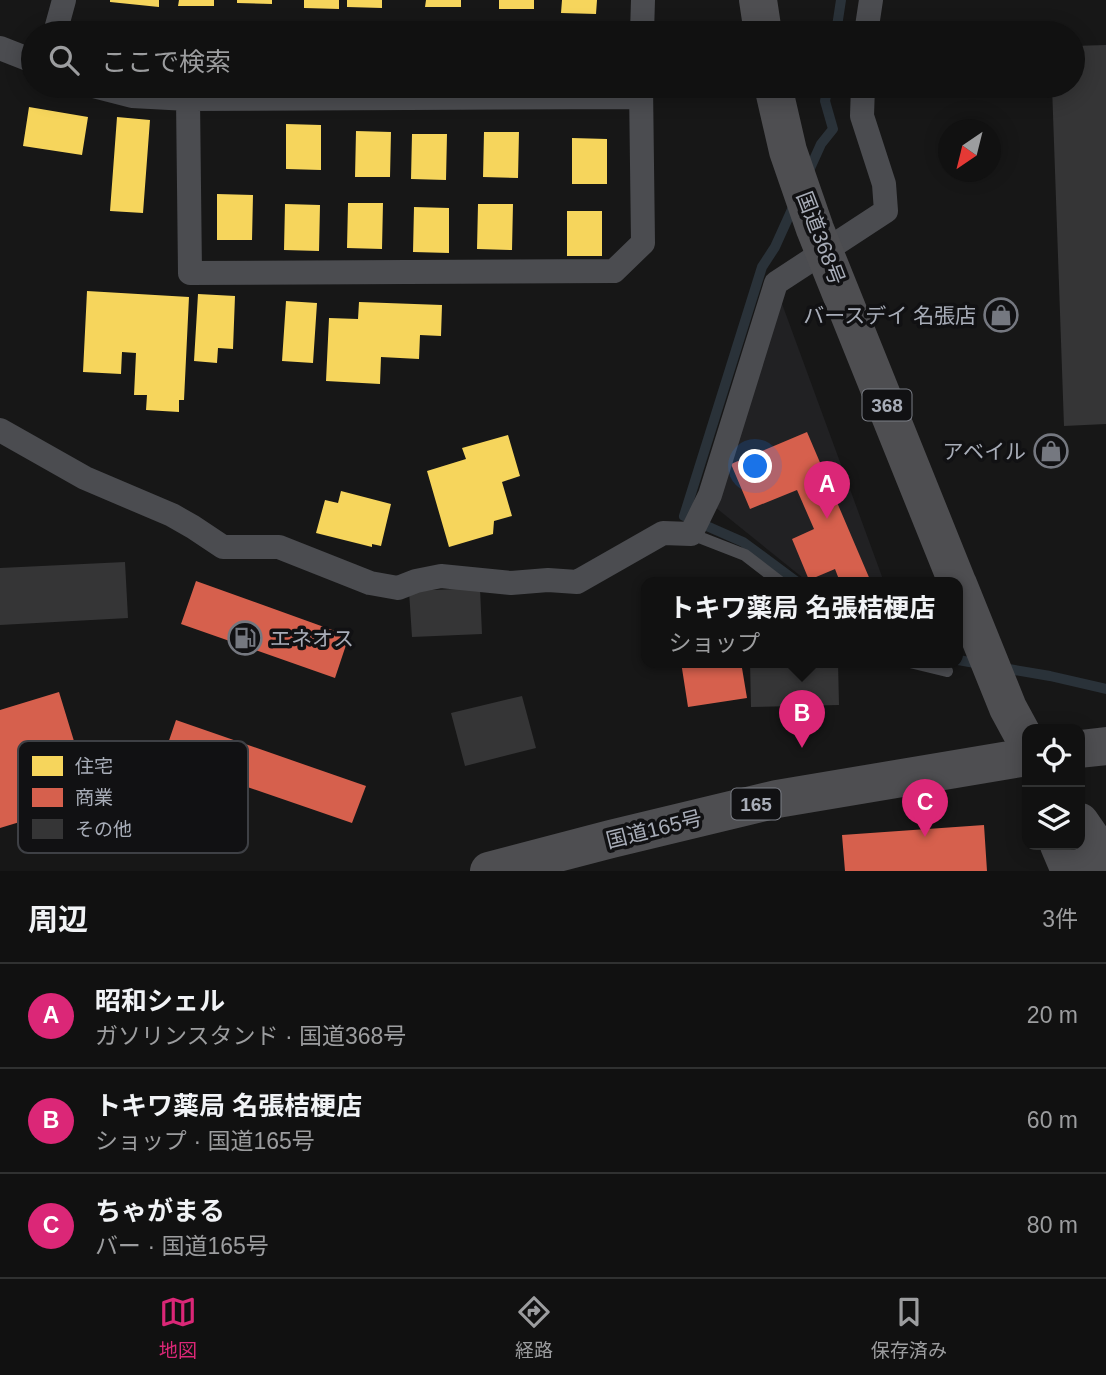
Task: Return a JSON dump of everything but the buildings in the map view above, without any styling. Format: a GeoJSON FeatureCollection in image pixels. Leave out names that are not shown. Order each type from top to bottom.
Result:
{"type":"FeatureCollection","features":[{"type":"Feature","properties":{"kind":"highway"},"geometry":{"type":"LineString","coordinates":[[758,0],[761,21]]}},
{"type":"Feature","properties":{"kind":"highway","name":"国道368号"},"geometry":{"type":"LineString","coordinates":[[776,98],[788,151],[820,240],[955,577]]}},
{"type":"Feature","properties":{"kind":"highway","name":"国道368号"},"geometry":{"type":"LineString","coordinates":[[963,598],[1008,708],[1022,734]]}},
{"type":"Feature","properties":{"kind":"highway"},"geometry":{"type":"LineString","coordinates":[[1085,748],[1106,746]]}},
{"type":"Feature","properties":{"kind":"highway","name":"国道165号"},"geometry":{"type":"LineString","coordinates":[[489,871],[777,799],[1022,758]]}},
{"type":"Feature","properties":{"kind":"highway"},"geometry":{"type":"LineString","coordinates":[[1085,829],[1105,871]]}},
{"type":"Feature","properties":{"kind":"highway"},"geometry":{"type":"LineString","coordinates":[[1061,850],[1070,871]]}},
{"type":"Feature","properties":{"kind":"street"},"geometry":{"type":"LineString","coordinates":[[58,21],[64,0]]}},
{"type":"Feature","properties":{"kind":"street"},"geometry":{"type":"LineString","coordinates":[[642,21],[643,0]]}},
{"type":"Feature","properties":{"kind":"street"},"geometry":{"type":"LineString","coordinates":[[868,21],[871,0]]}},
{"type":"Feature","properties":{"kind":"street"},"geometry":{"type":"LineString","coordinates":[[0,48],[21,56]]}},
{"type":"Feature","properties":{"kind":"street"},"geometry":{"type":"LineString","coordinates":[[169,98],[253,98]]}},
{"type":"Feature","properties":{"kind":"street"},"geometry":{"type":"LineString","coordinates":[[188,99],[190,273],[614,271],[643,243],[641,98]]}},
{"type":"Feature","properties":{"kind":"street"},"geometry":{"type":"LineString","coordinates":[[0,430],[85,478],[172,515],[223,547],[279,547],[370,583],[398,587],[441,576],[511,583],[548,580],[577,582],[663,533],[692,532],[710,495],[776,283],[820,240],[886,211],[884,184],[862,116],[863,98]]}},
{"type":"Feature","properties":{"kind":"lane"},"geometry":{"type":"LineString","coordinates":[[692,532],[745,555],[774,577]]}},
{"type":"Feature","properties":{"kind":"lane"},"geometry":{"type":"LineString","coordinates":[[935,668],[947,671]]}},
{"type":"Feature","properties":{"kind":"shaded area"},"geometry":{"type":"Polygon","coordinates":[[[781,301],[882,577],[802,577],[715,507],[781,301]]]}},
{"type":"Feature","properties":{"kind":"waterway"},"geometry":{"type":"LineString","coordinates":[[838,21],[841,0]]}},
{"type":"Feature","properties":{"kind":"waterway"},"geometry":{"type":"LineString","coordinates":[[807,175],[821,144],[833,129],[826,98]]}},
{"type":"Feature","properties":{"kind":"waterway"},"geometry":{"type":"LineString","coordinates":[[790,577],[743,542],[684,516],[762,267],[775,247],[794,205]]}},
{"type":"Feature","properties":{"kind":"waterway"},"geometry":{"type":"LineString","coordinates":[[963,661],[981,664]]}},
{"type":"Feature","properties":{"kind":"waterway"},"geometry":{"type":"LineString","coordinates":[[1003,668],[1106,689]]}},
{"type":"Feature","properties":{"kind":"place","name":"バースデイ 名張店"},"geometry":{"type":"Point","coordinates":[1001,315]}},
{"type":"Feature","properties":{"kind":"place","name":"アベイル"},"geometry":{"type":"Point","coordinates":[1051,451]}},
{"type":"Feature","properties":{"kind":"place","name":"昭和シェル"},"geometry":{"type":"Point","coordinates":[827,519]}},
{"type":"Feature","properties":{"kind":"place","name":"エネオス"},"geometry":{"type":"Point","coordinates":[245,638]}},
{"type":"Feature","properties":{"kind":"place","name":"トキワ薬局 名張桔梗店"},"geometry":{"type":"Point","coordinates":[802,748]}},
{"type":"Feature","properties":{"kind":"place","name":"ちゃがまる"},"geometry":{"type":"Point","coordinates":[925,837]}}]}
